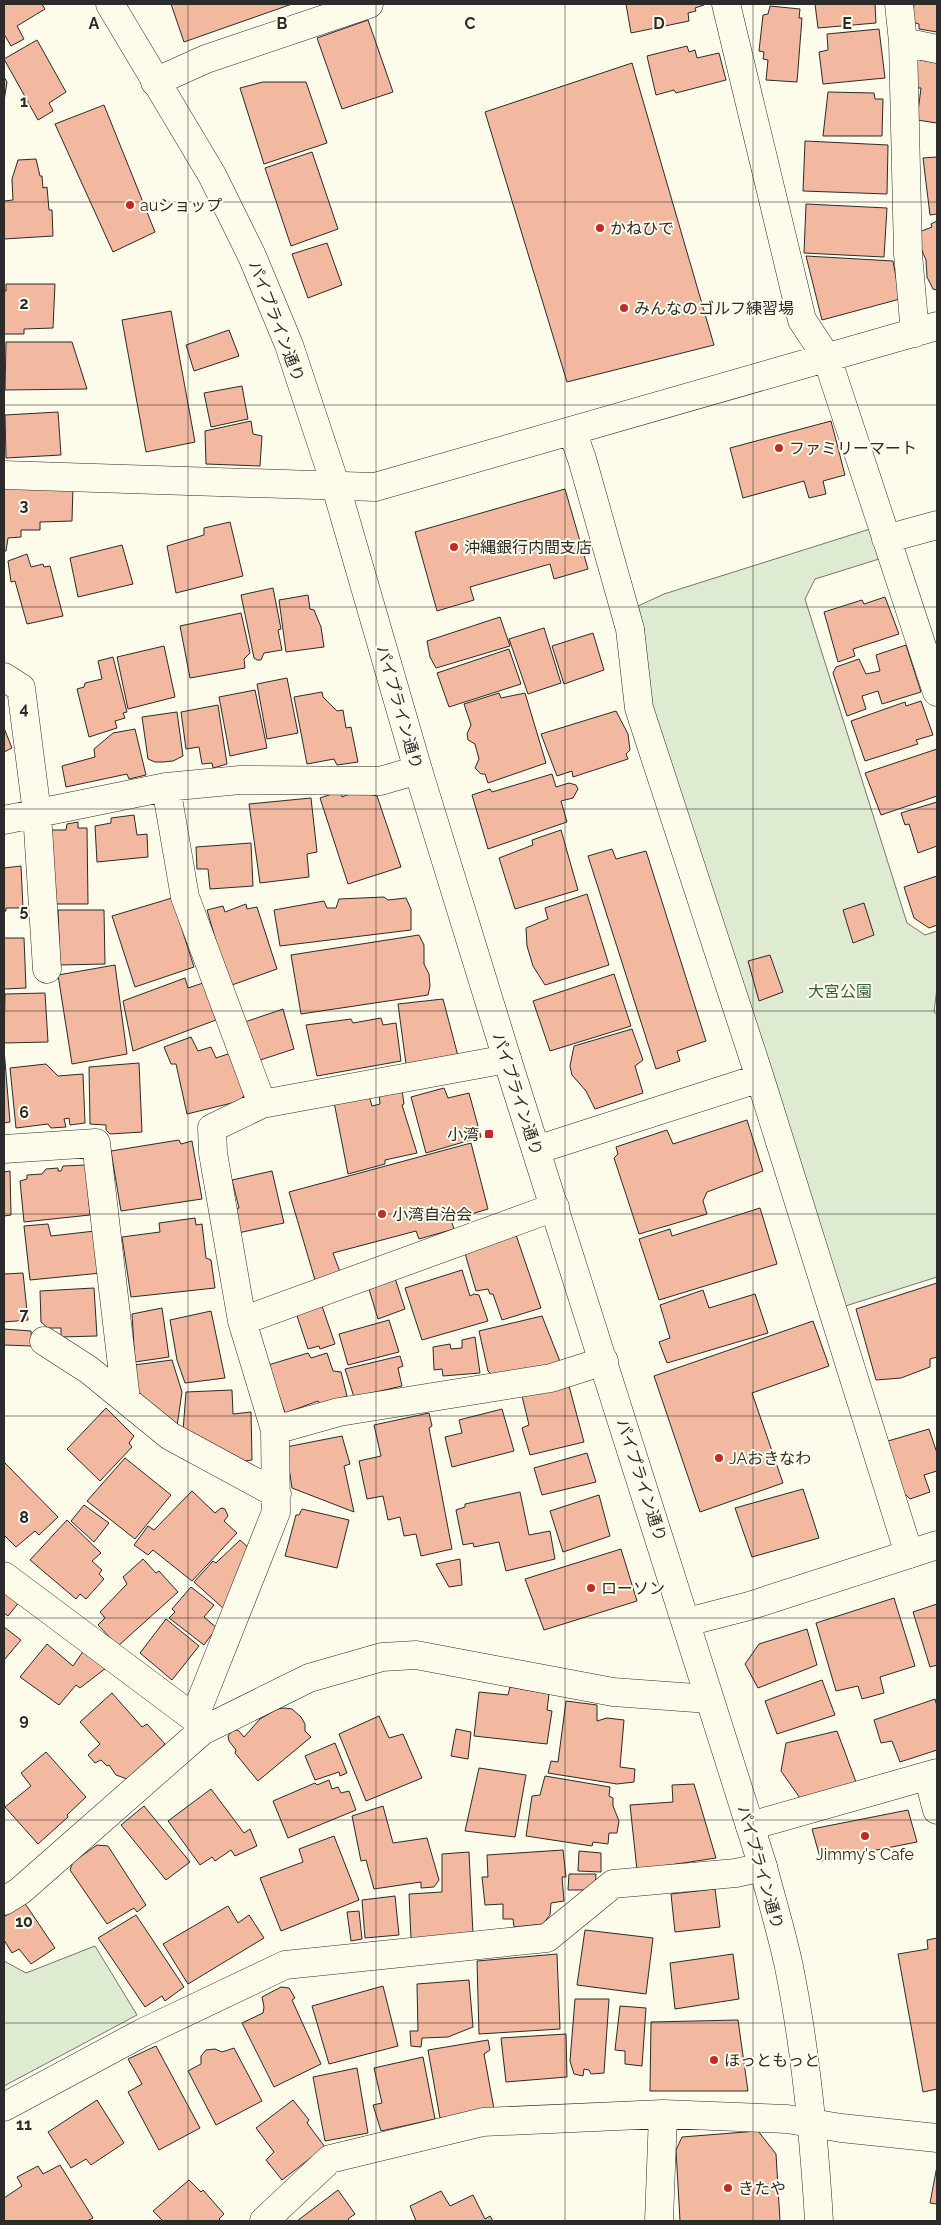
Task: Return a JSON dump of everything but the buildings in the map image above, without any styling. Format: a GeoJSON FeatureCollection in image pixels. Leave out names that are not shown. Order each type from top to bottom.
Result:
{"type":"FeatureCollection","features":[{"type":"Feature","properties":{"kind":"street","name":"パイプライン通り"},"geometry":{"type":"LineString","coordinates":[[110,4],[212,175],[252,256],[289,345],[336,487],[418,770],[507,1059],[687,1622],[709,1699],[763,1867],[789,1968],[812,2123],[819,2221]]}},
{"type":"Feature","properties":{"kind":"street"},"geometry":{"type":"LineString","coordinates":[[155,82],[206,59],[369,4]]}},
{"type":"Feature","properties":{"kind":"street"},"geometry":{"type":"LineString","coordinates":[[726,4],[802,320],[827,358],[937,692]]}},
{"type":"Feature","properties":{"kind":"street"},"geometry":{"type":"LineString","coordinates":[[4,475],[375,487],[926,330],[908,254],[903,42],[899,4]]}},
{"type":"Feature","properties":{"kind":"street"},"geometry":{"type":"LineString","coordinates":[[903,42],[937,49]]}},
{"type":"Feature","properties":{"kind":"street"},"geometry":{"type":"LineString","coordinates":[[572,431],[582,459],[630,630],[639,708],[760,1078],[909,1554]]}},
{"type":"Feature","properties":{"kind":"street"},"geometry":{"type":"LineString","coordinates":[[886,539],[937,525]]}},
{"type":"Feature","properties":{"kind":"street"},"geometry":{"type":"LineString","coordinates":[[4,677],[21,688],[37,814],[46,969]]}},
{"type":"Feature","properties":{"kind":"street"},"geometry":{"type":"LineString","coordinates":[[4,820],[166,787],[240,780],[380,781],[418,770]]}},
{"type":"Feature","properties":{"kind":"street"},"geometry":{"type":"LineString","coordinates":[[166,787],[186,897],[262,1104]]}},
{"type":"Feature","properties":{"kind":"street"},"geometry":{"type":"LineString","coordinates":[[198,1724],[276,1512],[277,1494],[276,1430],[242,1321],[213,1153],[212,1128],[262,1104],[507,1059]]}},
{"type":"Feature","properties":{"kind":"street"},"geometry":{"type":"LineString","coordinates":[[536,1150],[760,1078]]}},
{"type":"Feature","properties":{"kind":"street"},"geometry":{"type":"LineString","coordinates":[[4,1150],[96,1143],[126,1400]]}},
{"type":"Feature","properties":{"kind":"street"},"geometry":{"type":"LineString","coordinates":[[242,1321],[555,1207]]}},
{"type":"Feature","properties":{"kind":"street"},"geometry":{"type":"LineString","coordinates":[[44,1341],[89,1370],[170,1436],[277,1494]]}},
{"type":"Feature","properties":{"kind":"street"},"geometry":{"type":"LineString","coordinates":[[276,1430],[339,1412],[551,1378],[604,1361]]}},
{"type":"Feature","properties":{"kind":"street"},"geometry":{"type":"LineString","coordinates":[[687,1622],[749,1606],[937,1545]]}},
{"type":"Feature","properties":{"kind":"street"},"geometry":{"type":"LineString","coordinates":[[4,1576],[198,1724]]}},
{"type":"Feature","properties":{"kind":"street"},"geometry":{"type":"LineString","coordinates":[[4,1901],[20,1891],[198,1724],[309,1678],[382,1657],[416,1655],[613,1692],[709,1699]]}},
{"type":"Feature","properties":{"kind":"street"},"geometry":{"type":"LineString","coordinates":[[750,1826],[933,1774],[937,1810]]}},
{"type":"Feature","properties":{"kind":"street"},"geometry":{"type":"LineString","coordinates":[[4,2106],[142,2032],[285,1965],[547,1938],[613,1884],[736,1873],[763,1867]]}},
{"type":"Feature","properties":{"kind":"street"},"geometry":{"type":"LineString","coordinates":[[660,2221],[663,2114]]}},
{"type":"Feature","properties":{"kind":"street"},"geometry":{"type":"LineString","coordinates":[[264,2221],[330,2159],[483,2122],[663,2114],[788,2119],[841,2128],[937,2138]]}},
{"type":"Feature","properties":{"kind":"green space","name":"大宮公園"},"geometry":{"type":"Polygon","coordinates":[[[870,529],[879,559],[815,579],[805,599],[907,923],[925,935],[937,931],[937,988],[934,1012],[937,1015],[937,1277],[839,1308],[642,674],[644,629],[638,606],[664,594],[870,529]]]}},
{"type":"Feature","properties":{"kind":"green space"},"geometry":{"type":"Polygon","coordinates":[[[95,1946],[137,2015],[4,2086],[4,1961],[26,1973],[95,1946]]]}},
{"type":"Feature","properties":{"kind":"place","name":"auショップ"},"geometry":{"type":"Point","coordinates":[130,205]}},
{"type":"Feature","properties":{"kind":"place","name":"かねひで"},"geometry":{"type":"Point","coordinates":[600,228]}},
{"type":"Feature","properties":{"kind":"place","name":"みんなのゴルフ練習場"},"geometry":{"type":"Point","coordinates":[624,308]}},
{"type":"Feature","properties":{"kind":"place","name":"ファミリーマート"},"geometry":{"type":"Point","coordinates":[779,448]}},
{"type":"Feature","properties":{"kind":"place","name":"沖縄銀行内間支店"},"geometry":{"type":"Point","coordinates":[454,547]}},
{"type":"Feature","properties":{"kind":"place","name":"小湾"},"geometry":{"type":"Point","coordinates":[489,1134]}},
{"type":"Feature","properties":{"kind":"place","name":"小湾自治会"},"geometry":{"type":"Point","coordinates":[382,1214]}},
{"type":"Feature","properties":{"kind":"place","name":"JAおきなわ"},"geometry":{"type":"Point","coordinates":[719,1458]}},
{"type":"Feature","properties":{"kind":"place","name":"ローソン"},"geometry":{"type":"Point","coordinates":[591,1588]}},
{"type":"Feature","properties":{"kind":"place","name":"Jimmy's Cafe"},"geometry":{"type":"Point","coordinates":[865,1836]}},
{"type":"Feature","properties":{"kind":"place","name":"ほっともっと"},"geometry":{"type":"Point","coordinates":[714,2060]}},
{"type":"Feature","properties":{"kind":"place","name":"きたや"},"geometry":{"type":"Point","coordinates":[728,2188]}}]}
